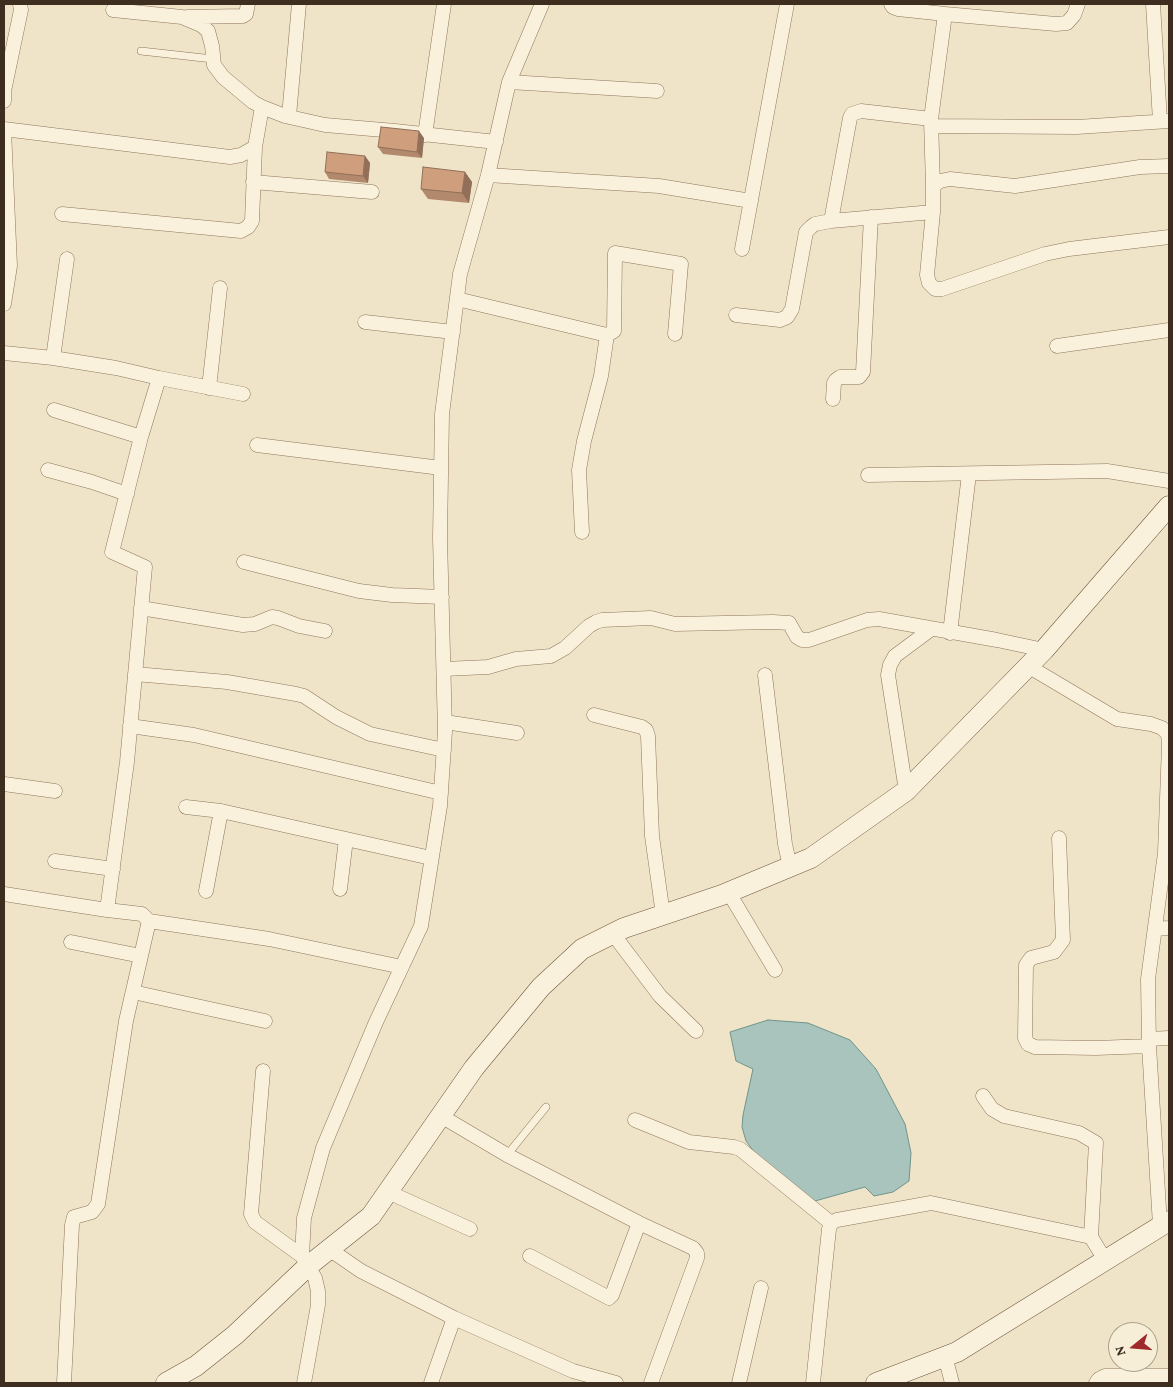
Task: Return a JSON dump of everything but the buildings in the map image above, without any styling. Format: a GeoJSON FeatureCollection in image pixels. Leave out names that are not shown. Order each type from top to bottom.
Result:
{"type":"FeatureCollection","features":[{"type":"Feature","properties":{"kind":"street"},"geometry":{"type":"LineString","coordinates":[[4,101],[4,91],[21,10],[20,4]]}},
{"type":"Feature","properties":{"kind":"street"},"geometry":{"type":"LineString","coordinates":[[182,17],[243,16],[246,14],[248,4]]}},
{"type":"Feature","properties":{"kind":"street"},"geometry":{"type":"LineString","coordinates":[[289,116],[299,4]]}},
{"type":"Feature","properties":{"kind":"street"},"geometry":{"type":"LineString","coordinates":[[425,135],[444,4]]}},
{"type":"Feature","properties":{"kind":"street"},"geometry":{"type":"LineString","coordinates":[[305,1261],[304,1218],[323,1148],[376,1022],[421,926],[440,793],[444,750],[444,669],[440,538],[442,414],[460,274],[488,175],[509,82],[542,4]]}},
{"type":"Feature","properties":{"kind":"street"},"geometry":{"type":"LineString","coordinates":[[742,250],[787,4]]}},
{"type":"Feature","properties":{"kind":"street"},"geometry":{"type":"LineString","coordinates":[[891,4],[898,9],[1056,24],[1067,23],[1074,15],[1078,4]]}},
{"type":"Feature","properties":{"kind":"street"},"geometry":{"type":"LineString","coordinates":[[831,221],[850,118],[852,114],[861,111],[931,122],[1077,127],[1165,121],[1153,4]]}},
{"type":"Feature","properties":{"kind":"street"},"geometry":{"type":"LineString","coordinates":[[113,10],[163,9],[201,25],[208,31],[214,65],[223,77],[262,107],[325,125],[496,142]]}},
{"type":"Feature","properties":{"kind":"street"},"geometry":{"type":"LineString","coordinates":[[945,14],[931,122],[933,212],[927,275],[929,283],[935,288],[942,289],[1045,254],[1070,249],[1169,237]]}},
{"type":"Feature","properties":{"kind":"street"},"geometry":{"type":"LineString","coordinates":[[509,82],[657,91]]}},
{"type":"Feature","properties":{"kind":"street"},"geometry":{"type":"LineString","coordinates":[[62,214],[241,231],[248,227],[252,221],[255,147],[262,107]]}},
{"type":"Feature","properties":{"kind":"street"},"geometry":{"type":"LineString","coordinates":[[4,304],[10,266],[6,237],[4,130],[230,158],[241,155],[255,147]]}},
{"type":"Feature","properties":{"kind":"street"},"geometry":{"type":"LineString","coordinates":[[933,186],[940,181],[950,179],[1015,186],[1140,167],[1169,166]]}},
{"type":"Feature","properties":{"kind":"street"},"geometry":{"type":"LineString","coordinates":[[488,175],[659,186],[751,201]]}},
{"type":"Feature","properties":{"kind":"street"},"geometry":{"type":"LineString","coordinates":[[253,182],[372,192]]}},
{"type":"Feature","properties":{"kind":"street"},"geometry":{"type":"LineString","coordinates":[[736,315],[780,320],[787,317],[792,309],[806,232],[815,224],[933,212]]}},
{"type":"Feature","properties":{"kind":"street"},"geometry":{"type":"LineString","coordinates":[[833,399],[836,380],[859,377],[863,372],[871,217]]}},
{"type":"Feature","properties":{"kind":"street"},"geometry":{"type":"LineString","coordinates":[[457,299],[607,335],[614,331],[615,253],[680,264],[675,334]]}},
{"type":"Feature","properties":{"kind":"street"},"geometry":{"type":"LineString","coordinates":[[53,358],[67,259]]}},
{"type":"Feature","properties":{"kind":"street"},"geometry":{"type":"LineString","coordinates":[[209,388],[220,288]]}},
{"type":"Feature","properties":{"kind":"street"},"geometry":{"type":"LineString","coordinates":[[365,322],[453,332]]}},
{"type":"Feature","properties":{"kind":"street"},"geometry":{"type":"LineString","coordinates":[[1057,346],[1169,330]]}},
{"type":"Feature","properties":{"kind":"street"},"geometry":{"type":"LineString","coordinates":[[582,532],[579,470],[584,441],[601,376],[607,335]]}},
{"type":"Feature","properties":{"kind":"street"},"geometry":{"type":"LineString","coordinates":[[4,353],[53,358],[116,368],[243,394]]}},
{"type":"Feature","properties":{"kind":"street"},"geometry":{"type":"LineString","coordinates":[[107,910],[130,726],[145,567],[112,552],[140,437],[159,378]]}},
{"type":"Feature","properties":{"kind":"street"},"geometry":{"type":"LineString","coordinates":[[54,410],[140,437]]}},
{"type":"Feature","properties":{"kind":"street"},"geometry":{"type":"LineString","coordinates":[[257,445],[442,468]]}},
{"type":"Feature","properties":{"kind":"street"},"geometry":{"type":"LineString","coordinates":[[48,470],[127,494]]}},
{"type":"Feature","properties":{"kind":"street"},"geometry":{"type":"LineString","coordinates":[[868,476],[1107,471],[1169,481]]}},
{"type":"Feature","properties":{"kind":"street"},"geometry":{"type":"LineString","coordinates":[[950,633],[969,474]]}},
{"type":"Feature","properties":{"kind":"street"},"geometry":{"type":"LineString","coordinates":[[166,1383],[196,1366],[235,1334],[305,1261],[328,1249],[371,1216],[474,1068],[541,987],[582,949],[624,928],[729,893],[811,858],[906,791],[1044,650],[1169,506]]}},
{"type":"Feature","properties":{"kind":"street"},"geometry":{"type":"LineString","coordinates":[[244,562],[359,591],[392,595],[442,597]]}},
{"type":"Feature","properties":{"kind":"street"},"geometry":{"type":"LineString","coordinates":[[141,608],[244,625],[255,624],[272,617],[325,632]]}},
{"type":"Feature","properties":{"kind":"street"},"geometry":{"type":"LineString","coordinates":[[444,669],[488,667],[516,659],[551,656],[565,648],[589,626],[602,620],[651,618],[675,624],[789,623],[797,637],[802,640],[809,640],[867,620],[879,619],[1044,650]]}},
{"type":"Feature","properties":{"kind":"street"},"geometry":{"type":"LineString","coordinates":[[906,791],[888,675],[890,665],[895,656],[930,630]]}},
{"type":"Feature","properties":{"kind":"street"},"geometry":{"type":"LineString","coordinates":[[876,1383],[896,1379],[957,1352],[1165,1223],[1149,1042],[1148,978],[1168,819],[1168,734],[1162,728],[1151,724],[1117,720],[1028,666]]}},
{"type":"Feature","properties":{"kind":"street"},"geometry":{"type":"LineString","coordinates":[[135,674],[227,682],[296,694],[304,696],[336,717],[370,734],[444,750]]}},
{"type":"Feature","properties":{"kind":"street"},"geometry":{"type":"LineString","coordinates":[[765,675],[790,867]]}},
{"type":"Feature","properties":{"kind":"street"},"geometry":{"type":"LineString","coordinates":[[594,715],[642,727],[646,730],[648,736],[652,836],[663,915]]}},
{"type":"Feature","properties":{"kind":"street"},"geometry":{"type":"LineString","coordinates":[[445,722],[517,733]]}},
{"type":"Feature","properties":{"kind":"street"},"geometry":{"type":"LineString","coordinates":[[130,726],[194,735],[440,793]]}},
{"type":"Feature","properties":{"kind":"street"},"geometry":{"type":"LineString","coordinates":[[4,784],[55,791]]}},
{"type":"Feature","properties":{"kind":"street"},"geometry":{"type":"LineString","coordinates":[[186,807],[221,811],[431,858]]}},
{"type":"Feature","properties":{"kind":"street"},"geometry":{"type":"LineString","coordinates":[[206,891],[221,811]]}},
{"type":"Feature","properties":{"kind":"street"},"geometry":{"type":"LineString","coordinates":[[1060,838],[1063,940],[1054,952],[1030,958],[1026,965],[1025,1038],[1028,1044],[1035,1047],[1096,1048],[1169,1038]]}},
{"type":"Feature","properties":{"kind":"street"},"geometry":{"type":"LineString","coordinates":[[340,889],[346,839]]}},
{"type":"Feature","properties":{"kind":"street"},"geometry":{"type":"LineString","coordinates":[[55,862],[113,869]]}},
{"type":"Feature","properties":{"kind":"street"},"geometry":{"type":"LineString","coordinates":[[729,893],[775,970]]}},
{"type":"Feature","properties":{"kind":"street"},"geometry":{"type":"LineString","coordinates":[[4,894],[142,914],[150,921],[269,939],[402,967]]}},
{"type":"Feature","properties":{"kind":"street"},"geometry":{"type":"LineString","coordinates":[[64,1383],[72,1225],[74,1217],[92,1212],[98,1204],[126,1020],[150,921]]}},
{"type":"Feature","properties":{"kind":"street"},"geometry":{"type":"LineString","coordinates":[[1155,929],[1169,928]]}},
{"type":"Feature","properties":{"kind":"street"},"geometry":{"type":"LineString","coordinates":[[613,934],[660,996],[696,1031]]}},
{"type":"Feature","properties":{"kind":"street"},"geometry":{"type":"LineString","coordinates":[[71,942],[141,956]]}},
{"type":"Feature","properties":{"kind":"street"},"geometry":{"type":"LineString","coordinates":[[133,992],[266,1021]]}},
{"type":"Feature","properties":{"kind":"street"},"geometry":{"type":"LineString","coordinates":[[263,1071],[251,1214],[254,1222],[305,1261],[315,1278],[318,1291],[318,1305],[304,1383]]}},
{"type":"Feature","properties":{"kind":"street"},"geometry":{"type":"LineString","coordinates":[[983,1096],[992,1109],[1004,1116],[1079,1133],[1096,1143],[1091,1237],[1105,1260]]}},
{"type":"Feature","properties":{"kind":"street"},"geometry":{"type":"LineString","coordinates":[[441,1116],[507,1155],[639,1223],[693,1248],[697,1253],[697,1258],[651,1383]]}},
{"type":"Feature","properties":{"kind":"street"},"geometry":{"type":"LineString","coordinates":[[636,1120],[689,1142],[734,1146],[740,1149],[832,1224]]}},
{"type":"Feature","properties":{"kind":"street"},"geometry":{"type":"LineString","coordinates":[[388,1192],[470,1228]]}},
{"type":"Feature","properties":{"kind":"street"},"geometry":{"type":"LineString","coordinates":[[814,1383],[829,1229],[837,1220],[931,1203],[1091,1237]]}},
{"type":"Feature","properties":{"kind":"street"},"geometry":{"type":"LineString","coordinates":[[530,1256],[609,1298],[612,1295],[639,1223]]}},
{"type":"Feature","properties":{"kind":"street"},"geometry":{"type":"LineString","coordinates":[[328,1249],[361,1271],[454,1318],[573,1370],[616,1383]]}},
{"type":"Feature","properties":{"kind":"street"},"geometry":{"type":"LineString","coordinates":[[739,1383],[762,1288]]}},
{"type":"Feature","properties":{"kind":"street"},"geometry":{"type":"LineString","coordinates":[[431,1383],[454,1318]]}},
{"type":"Feature","properties":{"kind":"street"},"geometry":{"type":"LineString","coordinates":[[945,1356],[952,1383]]}},
{"type":"Feature","properties":{"kind":"street"},"geometry":{"type":"LineString","coordinates":[[1096,1383],[1099,1379],[1106,1376],[1169,1376]]}},
{"type":"Feature","properties":{"kind":"lane"},"geometry":{"type":"LineString","coordinates":[[141,51],[213,59]]}},
{"type":"Feature","properties":{"kind":"lane"},"geometry":{"type":"LineString","coordinates":[[507,1155],[546,1107]]}},
{"type":"Feature","properties":{"kind":"water"},"geometry":{"type":"Polygon","coordinates":[[[768,1020],[808,1023],[850,1040],[876,1069],[905,1124],[911,1153],[909,1181],[893,1192],[874,1196],[865,1187],[815,1201],[763,1164],[746,1141],[742,1127],[753,1069],[736,1061],[730,1032],[768,1020]]]}}]}
